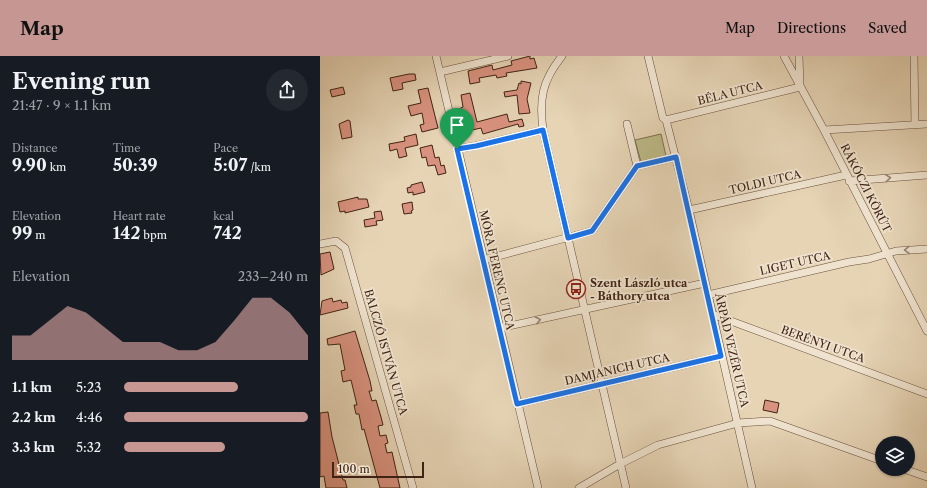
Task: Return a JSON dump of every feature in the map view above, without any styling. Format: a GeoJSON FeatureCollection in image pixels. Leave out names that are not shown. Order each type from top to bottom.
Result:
{"type":"FeatureCollection","features":[{"type":"Feature","properties":{"kind":"street","name":"MÓRA FERENC UTCA"},"geometry":{"type":"LineString","coordinates":[[436,56],[538,488]]}},
{"type":"Feature","properties":{"kind":"street"},"geometry":{"type":"LineString","coordinates":[[440,72],[508,56]]}},
{"type":"Feature","properties":{"kind":"street"},"geometry":{"type":"LineString","coordinates":[[562,56],[552,70],[543,88],[540,104],[543,130],[626,488]]}},
{"type":"Feature","properties":{"kind":"street","name":"ÁRPÁD VEZÉR UTCA"},"geometry":{"type":"LineString","coordinates":[[648,56],[663,118],[666,120],[689,210],[752,488]]}},
{"type":"Feature","properties":{"kind":"street","name":"RÁKÓCZI KÖRÚT"},"geometry":{"type":"LineString","coordinates":[[784,56],[824,130],[927,331]]}},
{"type":"Feature","properties":{"kind":"street"},"geometry":{"type":"LineString","coordinates":[[799,56],[800,87]]}},
{"type":"Feature","properties":{"kind":"street"},"geometry":{"type":"LineString","coordinates":[[914,56],[915,125]]}},
{"type":"Feature","properties":{"kind":"street","name":"BÉLA UTCA"},"geometry":{"type":"LineString","coordinates":[[666,120],[800,87]]}},
{"type":"Feature","properties":{"kind":"street"},"geometry":{"type":"LineString","coordinates":[[627,124],[637,166]]}},
{"type":"Feature","properties":{"kind":"street"},"geometry":{"type":"LineString","coordinates":[[824,130],[927,124]]}},
{"type":"Feature","properties":{"kind":"street"},"geometry":{"type":"LineString","coordinates":[[457,149],[543,130]]}},
{"type":"Feature","properties":{"kind":"street"},"geometry":{"type":"LineString","coordinates":[[483,260],[592,231],[637,166],[676,157]]}},
{"type":"Feature","properties":{"kind":"street","name":"TOLDI UTCA"},"geometry":{"type":"LineString","coordinates":[[689,210],[848,178],[927,175]]}},
{"type":"Feature","properties":{"kind":"street","name":"BALCZÓ ISTVÁN UTCA"},"geometry":{"type":"LineString","coordinates":[[320,244],[336,241],[345,248],[413,488]]}},
{"type":"Feature","properties":{"kind":"street","name":"LIGET UTCA"},"geometry":{"type":"LineString","coordinates":[[708,295],[848,262],[869,259],[896,250],[927,249]]}},
{"type":"Feature","properties":{"kind":"street"},"geometry":{"type":"LineString","coordinates":[[500,328],[705,283]]}},
{"type":"Feature","properties":{"kind":"street","name":"BERÉNYI UTCA"},"geometry":{"type":"LineString","coordinates":[[712,314],[927,394]]}},
{"type":"Feature","properties":{"kind":"street","name":"DAMJANICH UTCA"},"geometry":{"type":"LineString","coordinates":[[517,404],[721,356]]}},
{"type":"Feature","properties":{"kind":"street"},"geometry":{"type":"LineString","coordinates":[[579,488],[620,464],[658,445],[738,423],[770,421],[875,458]]}},
{"type":"Feature","properties":{"kind":"street"},"geometry":{"type":"LineString","coordinates":[[915,473],[927,478]]}},
{"type":"Feature","properties":{"kind":"shaded area"},"geometry":{"type":"Polygon","coordinates":[[[661,134],[666,156],[641,162],[635,140],[661,134]]]}},
{"type":"Feature","properties":{"kind":"building"},"geometry":{"type":"Polygon","coordinates":[[[530,56],[530,59],[534,58],[537,68],[506,73],[507,76],[497,78],[496,75],[479,78],[480,82],[470,84],[468,71],[492,65],[493,70],[512,65],[511,61],[530,56]]]}},
{"type":"Feature","properties":{"kind":"building"},"geometry":{"type":"Polygon","coordinates":[[[415,74],[416,80],[402,83],[403,89],[393,91],[390,78],[415,74]]]}},
{"type":"Feature","properties":{"kind":"building"},"geometry":{"type":"Polygon","coordinates":[[[521,81],[531,83],[527,99],[530,113],[519,114],[517,95],[505,97],[504,92],[517,90],[519,83],[521,84],[521,81]]]}},
{"type":"Feature","properties":{"kind":"building"},"geometry":{"type":"Polygon","coordinates":[[[343,87],[345,94],[332,97],[330,90],[343,87]]]}},
{"type":"Feature","properties":{"kind":"building"},"geometry":{"type":"Polygon","coordinates":[[[428,88],[438,128],[422,132],[420,125],[424,124],[422,113],[411,116],[408,106],[421,103],[418,90],[428,88]]]}},
{"type":"Feature","properties":{"kind":"building"},"geometry":{"type":"Polygon","coordinates":[[[470,93],[477,122],[507,114],[509,122],[522,119],[524,126],[519,127],[518,124],[483,134],[481,128],[472,130],[469,119],[467,119],[464,112],[460,113],[459,109],[463,107],[461,95],[470,93]]]}},
{"type":"Feature","properties":{"kind":"building"},"geometry":{"type":"Polygon","coordinates":[[[348,120],[350,121],[352,137],[342,139],[339,124],[348,120]]]}},
{"type":"Feature","properties":{"kind":"building"},"geometry":{"type":"Polygon","coordinates":[[[416,134],[418,145],[405,148],[407,156],[399,158],[397,149],[390,151],[389,144],[405,141],[404,137],[416,134]]]}},
{"type":"Feature","properties":{"kind":"building"},"geometry":{"type":"Polygon","coordinates":[[[432,145],[435,158],[439,157],[441,166],[444,165],[446,173],[438,175],[435,165],[428,166],[426,157],[422,158],[420,148],[432,145]]]}},
{"type":"Feature","properties":{"kind":"building"},"geometry":{"type":"Polygon","coordinates":[[[422,182],[425,192],[413,195],[413,192],[408,193],[407,188],[411,187],[411,185],[422,182]]]}},
{"type":"Feature","properties":{"kind":"building"},"geometry":{"type":"Polygon","coordinates":[[[358,197],[358,199],[367,199],[369,207],[345,213],[345,211],[340,212],[338,202],[358,197]]]}},
{"type":"Feature","properties":{"kind":"building"},"geometry":{"type":"Polygon","coordinates":[[[412,202],[412,213],[404,214],[402,204],[412,202]]]}},
{"type":"Feature","properties":{"kind":"building"},"geometry":{"type":"Polygon","coordinates":[[[381,211],[383,220],[376,221],[377,225],[365,227],[364,220],[375,218],[374,212],[381,211]]]}},
{"type":"Feature","properties":{"kind":"building"},"geometry":{"type":"Polygon","coordinates":[[[330,252],[334,269],[321,275],[320,254],[330,252]]]}},
{"type":"Feature","properties":{"kind":"building"},"geometry":{"type":"Polygon","coordinates":[[[332,298],[333,302],[341,300],[342,303],[347,302],[348,308],[320,315],[322,301],[332,298]]]}},
{"type":"Feature","properties":{"kind":"building"},"geometry":{"type":"Polygon","coordinates":[[[355,331],[370,381],[372,391],[369,391],[372,401],[376,400],[383,425],[378,426],[380,436],[386,435],[388,443],[385,444],[387,453],[392,452],[400,488],[380,488],[364,429],[362,430],[359,414],[356,414],[354,405],[357,405],[351,380],[343,382],[341,371],[345,370],[340,344],[328,345],[327,339],[355,331]]]}},
{"type":"Feature","properties":{"kind":"building"},"geometry":{"type":"Polygon","coordinates":[[[765,400],[779,403],[777,413],[763,410],[765,400]]]}},
{"type":"Feature","properties":{"kind":"building"},"geometry":{"type":"Polygon","coordinates":[[[328,412],[332,437],[343,480],[345,480],[347,488],[326,488],[324,476],[320,477],[320,413],[328,412]]]}},
{"type":"Feature","properties":{"kind":"place","name":"Szent László utca - Báthory utca"},"geometry":{"type":"Point","coordinates":[576,289]}},
{"type":"Feature","properties":{"kind":"route"},"geometry":{"type":"LineString","coordinates":[[543,130],[568,238],[592,231],[637,166],[676,157],[721,356],[517,404],[457,149],[543,130]]}}]}
